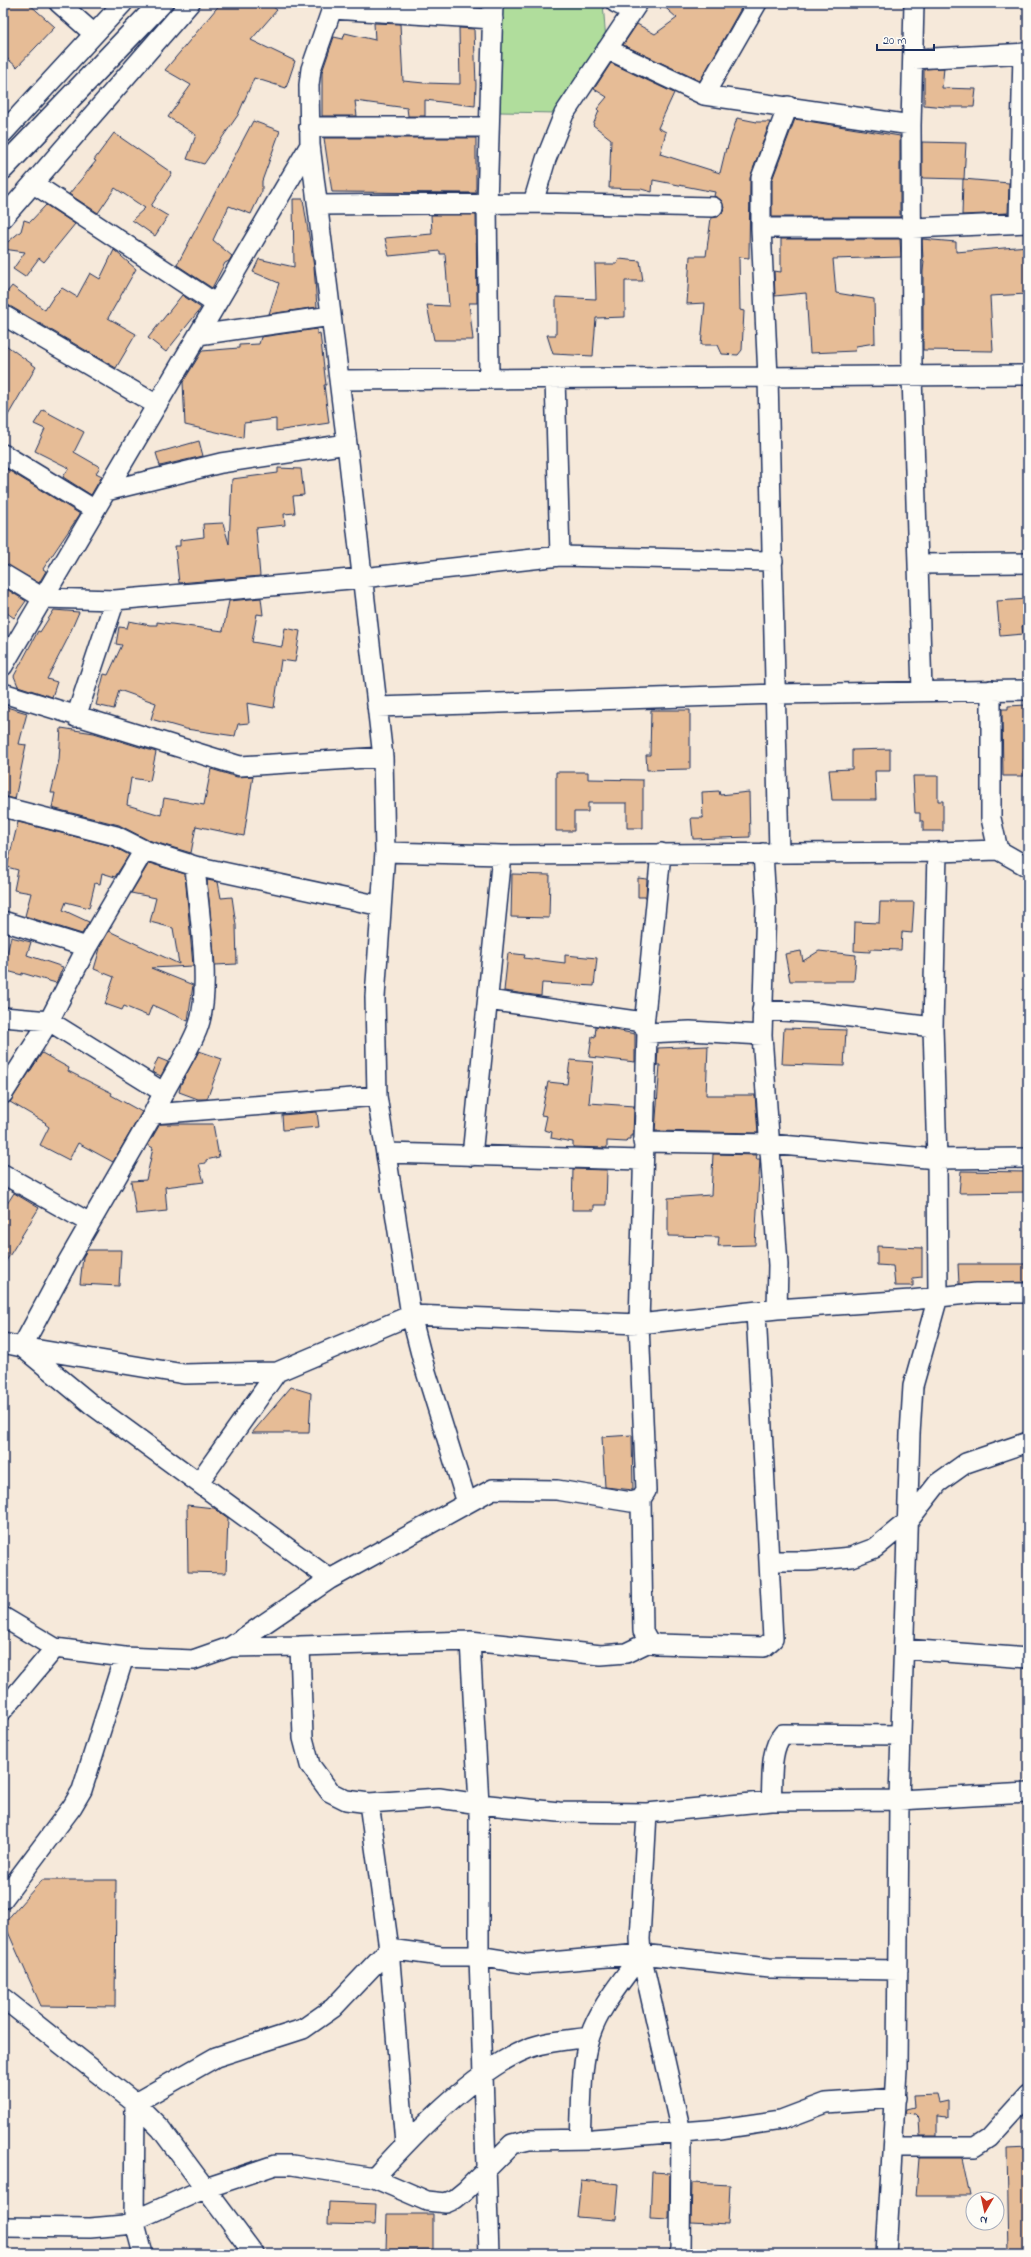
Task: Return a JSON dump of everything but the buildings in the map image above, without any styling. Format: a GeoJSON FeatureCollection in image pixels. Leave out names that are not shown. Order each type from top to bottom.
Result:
{"type":"FeatureCollection","features":[{"type":"Feature","properties":{"kind":"street"},"geometry":{"type":"LineString","coordinates":[[59,3],[94,34]]}},
{"type":"Feature","properties":{"kind":"street"},"geometry":{"type":"LineString","coordinates":[[24,145],[4,129],[123,3]]}},
{"type":"Feature","properties":{"kind":"street"},"geometry":{"type":"LineString","coordinates":[[3,168],[161,3]]}},
{"type":"Feature","properties":{"kind":"street"},"geometry":{"type":"LineString","coordinates":[[3,218],[190,3]]}},
{"type":"Feature","properties":{"kind":"street"},"geometry":{"type":"LineString","coordinates":[[704,95],[757,3]]}},
{"type":"Feature","properties":{"kind":"street"},"geometry":{"type":"LineString","coordinates":[[914,3],[911,125],[912,376],[922,690]]}},
{"type":"Feature","properties":{"kind":"street"},"geometry":{"type":"LineString","coordinates":[[467,1503],[423,1362],[411,1314],[377,1096],[375,997],[386,852],[383,756],[310,136],[309,86],[311,69],[333,6],[493,11],[487,204],[489,379]]}},
{"type":"Feature","properties":{"kind":"street"},"geometry":{"type":"LineString","coordinates":[[533,203],[546,159],[564,114],[607,49],[629,6]]}},
{"type":"Feature","properties":{"kind":"street"},"geometry":{"type":"LineString","coordinates":[[607,49],[704,95],[911,125]]}},
{"type":"Feature","properties":{"kind":"street"},"geometry":{"type":"LineString","coordinates":[[761,228],[912,228],[1023,223],[1026,53],[913,59]]}},
{"type":"Feature","properties":{"kind":"street"},"geometry":{"type":"LineString","coordinates":[[777,1309],[778,1265],[775,1244],[770,1144],[762,1035],[766,903],[771,853],[776,694],[768,377],[761,228],[761,178],[788,106]]}},
{"type":"Feature","properties":{"kind":"street"},"geometry":{"type":"LineString","coordinates":[[310,136],[489,127]]}},
{"type":"Feature","properties":{"kind":"street"},"geometry":{"type":"LineString","coordinates":[[3,666],[216,304],[310,136]]}},
{"type":"Feature","properties":{"kind":"street"},"geometry":{"type":"LineString","coordinates":[[34,184],[216,304]]}},
{"type":"Feature","properties":{"kind":"street"},"geometry":{"type":"LineString","coordinates":[[318,205],[533,203],[714,207]]}},
{"type":"Feature","properties":{"kind":"street"},"geometry":{"type":"LineString","coordinates":[[3,315],[157,405]]}},
{"type":"Feature","properties":{"kind":"street"},"geometry":{"type":"LineString","coordinates":[[198,335],[332,316]]}},
{"type":"Feature","properties":{"kind":"street"},"geometry":{"type":"LineString","coordinates":[[339,380],[1028,375]]}},
{"type":"Feature","properties":{"kind":"street"},"geometry":{"type":"LineString","coordinates":[[555,378],[560,556]]}},
{"type":"Feature","properties":{"kind":"street"},"geometry":{"type":"LineString","coordinates":[[106,490],[221,463],[347,444]]}},
{"type":"Feature","properties":{"kind":"street"},"geometry":{"type":"LineString","coordinates":[[3,454],[95,510]]}},
{"type":"Feature","properties":{"kind":"street"},"geometry":{"type":"LineString","coordinates":[[3,574],[43,598],[115,600],[362,578],[560,556],[772,562]]}},
{"type":"Feature","properties":{"kind":"street"},"geometry":{"type":"LineString","coordinates":[[919,564],[1028,563]]}},
{"type":"Feature","properties":{"kind":"street"},"geometry":{"type":"LineString","coordinates":[[76,716],[115,600]]}},
{"type":"Feature","properties":{"kind":"street"},"geometry":{"type":"LineString","coordinates":[[377,707],[922,690],[1028,690]]}},
{"type":"Feature","properties":{"kind":"street"},"geometry":{"type":"LineString","coordinates":[[991,690],[991,818],[998,850],[1028,867]]}},
{"type":"Feature","properties":{"kind":"street"},"geometry":{"type":"LineString","coordinates":[[3,693],[240,766],[383,756]]}},
{"type":"Feature","properties":{"kind":"street"},"geometry":{"type":"LineString","coordinates":[[3,807],[116,836],[144,850],[194,866],[381,906]]}},
{"type":"Feature","properties":{"kind":"street"},"geometry":{"type":"LineString","coordinates":[[386,852],[502,855],[937,852],[1028,849]]}},
{"type":"Feature","properties":{"kind":"street"},"geometry":{"type":"LineString","coordinates":[[3,1094],[50,1021],[87,947],[144,850]]}},
{"type":"Feature","properties":{"kind":"street"},"geometry":{"type":"LineString","coordinates":[[886,2254],[896,2098],[899,1800],[913,1386],[938,1297],[938,1159],[933,1027],[937,852]]}},
{"type":"Feature","properties":{"kind":"street"},"geometry":{"type":"LineString","coordinates":[[649,1642],[643,1632],[641,1499],[646,1492],[639,1324],[646,1029],[661,853]]}},
{"type":"Feature","properties":{"kind":"street"},"geometry":{"type":"LineString","coordinates":[[472,1156],[502,855]]}},
{"type":"Feature","properties":{"kind":"street"},"geometry":{"type":"LineString","coordinates":[[22,1347],[90,1223],[153,1114],[163,1092],[197,1030],[204,1008],[204,982],[194,866]]}},
{"type":"Feature","properties":{"kind":"street"},"geometry":{"type":"LineString","coordinates":[[3,921],[87,947]]}},
{"type":"Feature","properties":{"kind":"street"},"geometry":{"type":"LineString","coordinates":[[488,1000],[636,1021],[646,1029],[762,1035]]}},
{"type":"Feature","properties":{"kind":"street"},"geometry":{"type":"LineString","coordinates":[[762,1010],[818,1013],[933,1027]]}},
{"type":"Feature","properties":{"kind":"street"},"geometry":{"type":"LineString","coordinates":[[3,1017],[50,1021],[163,1092]]}},
{"type":"Feature","properties":{"kind":"street"},"geometry":{"type":"LineString","coordinates":[[153,1114],[377,1096]]}},
{"type":"Feature","properties":{"kind":"street"},"geometry":{"type":"LineString","coordinates":[[643,1142],[770,1144],[938,1159],[1028,1158]]}},
{"type":"Feature","properties":{"kind":"street"},"geometry":{"type":"LineString","coordinates":[[386,1153],[642,1160]]}},
{"type":"Feature","properties":{"kind":"street"},"geometry":{"type":"LineString","coordinates":[[3,1174],[90,1223]]}},
{"type":"Feature","properties":{"kind":"street"},"geometry":{"type":"LineString","coordinates":[[3,1343],[184,1374],[278,1372],[411,1314],[639,1324],[777,1309],[976,1293],[1028,1293]]}},
{"type":"Feature","properties":{"kind":"street"},"geometry":{"type":"LineString","coordinates":[[3,1618],[55,1648],[124,1657],[193,1660],[230,1648],[470,1641],[601,1655],[626,1653],[649,1642],[657,1644],[756,1647],[769,1645],[773,1639],[756,1312]]}},
{"type":"Feature","properties":{"kind":"street"},"geometry":{"type":"LineString","coordinates":[[22,1347],[90,1404],[330,1579]]}},
{"type":"Feature","properties":{"kind":"street"},"geometry":{"type":"LineString","coordinates":[[199,1482],[278,1372]]}},
{"type":"Feature","properties":{"kind":"street"},"geometry":{"type":"LineString","coordinates":[[769,1561],[808,1561],[851,1557],[875,1548],[909,1520],[938,1483],[966,1463],[1028,1442]]}},
{"type":"Feature","properties":{"kind":"street"},"geometry":{"type":"LineString","coordinates":[[230,1648],[330,1579],[493,1489],[557,1490],[631,1502],[641,1499]]}},
{"type":"Feature","properties":{"kind":"street"},"geometry":{"type":"LineString","coordinates":[[470,1641],[479,1804],[479,1956],[489,2254]]}},
{"type":"Feature","properties":{"kind":"street"},"geometry":{"type":"LineString","coordinates":[[300,1646],[303,1738],[310,1765],[330,1792],[346,1800],[369,1803],[439,1798],[479,1804],[559,1812],[647,1813],[771,1801],[899,1800],[1028,1793]]}},
{"type":"Feature","properties":{"kind":"street"},"geometry":{"type":"LineString","coordinates":[[3,1710],[55,1648]]}},
{"type":"Feature","properties":{"kind":"street"},"geometry":{"type":"LineString","coordinates":[[904,1649],[1028,1658]]}},
{"type":"Feature","properties":{"kind":"street"},"geometry":{"type":"LineString","coordinates":[[3,1899],[72,1807],[82,1790],[124,1657]]}},
{"type":"Feature","properties":{"kind":"street"},"geometry":{"type":"LineString","coordinates":[[771,1801],[775,1750],[777,1741],[783,1734],[901,1735]]}},
{"type":"Feature","properties":{"kind":"street"},"geometry":{"type":"LineString","coordinates":[[369,1803],[389,1949],[404,2144]]}},
{"type":"Feature","properties":{"kind":"street"},"geometry":{"type":"LineString","coordinates":[[647,1813],[640,1939],[681,2132],[680,2254]]}},
{"type":"Feature","properties":{"kind":"street"},"geometry":{"type":"LineString","coordinates":[[389,1949],[440,1956],[479,1956],[527,1964],[642,1954],[769,1968],[898,1970]]}},
{"type":"Feature","properties":{"kind":"street"},"geometry":{"type":"LineString","coordinates":[[135,2103],[216,2057],[303,2029],[333,2008],[389,1949]]}},
{"type":"Feature","properties":{"kind":"street"},"geometry":{"type":"LineString","coordinates":[[580,2140],[585,2063],[589,2037],[603,2008],[642,1954]]}},
{"type":"Feature","properties":{"kind":"street"},"geometry":{"type":"LineString","coordinates":[[3,1998],[135,2103],[161,2129],[206,2188],[252,2253]]}},
{"type":"Feature","properties":{"kind":"street"},"geometry":{"type":"LineString","coordinates":[[374,2178],[404,2144],[496,2064],[528,2048],[589,2037]]}},
{"type":"Feature","properties":{"kind":"street"},"geometry":{"type":"LineString","coordinates":[[893,2147],[975,2147],[989,2138],[1028,2095]]}},
{"type":"Feature","properties":{"kind":"street"},"geometry":{"type":"LineString","coordinates":[[3,2227],[90,2228],[124,2225],[206,2188],[275,2165],[292,2165],[374,2178],[427,2201],[446,2203],[456,2199],[512,2144],[529,2140],[580,2140],[681,2132],[781,2120],[826,2103],[896,2098]]}},
{"type":"Feature","properties":{"kind":"street"},"geometry":{"type":"LineString","coordinates":[[135,2103],[134,2220],[143,2254]]}},
{"type":"Feature","properties":{"kind":"green space"},"geometry":{"type":"Polygon","coordinates":[[[501,3],[603,3],[606,41],[558,113],[500,112],[501,3]]]}}]}
